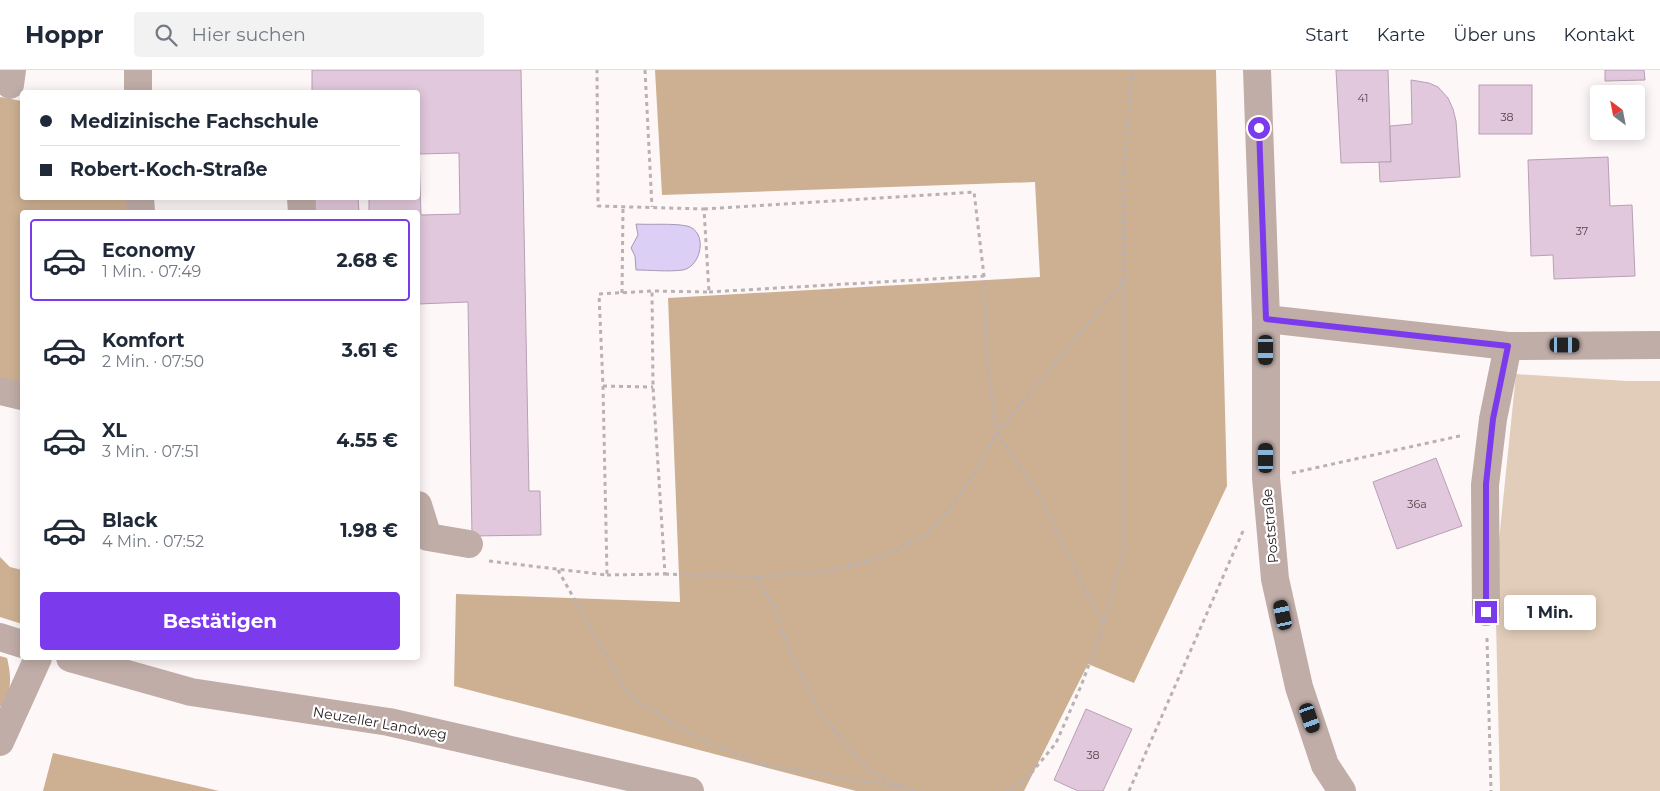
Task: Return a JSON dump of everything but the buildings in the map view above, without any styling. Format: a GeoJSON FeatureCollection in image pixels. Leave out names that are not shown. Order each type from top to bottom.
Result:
{"type":"FeatureCollection","features":[{"type":"Feature","properties":{"kind":"street"},"geometry":{"type":"LineString","coordinates":[[138,70],[138,90]]}},
{"type":"Feature","properties":{"kind":"street","name":"Poststraße"},"geometry":{"type":"LineString","coordinates":[[1257,70],[1266,319],[1266,478],[1275,579],[1299,687],[1325,765],[1342,791]]}},
{"type":"Feature","properties":{"kind":"street"},"geometry":{"type":"LineString","coordinates":[[1266,319],[1508,346],[1660,344]]}},
{"type":"Feature","properties":{"kind":"street"},"geometry":{"type":"LineString","coordinates":[[1486,612],[1486,484],[1492,429],[1508,346]]}},
{"type":"Feature","properties":{"kind":"street"},"geometry":{"type":"LineString","coordinates":[[0,391],[20,396]]}},
{"type":"Feature","properties":{"kind":"street"},"geometry":{"type":"LineString","coordinates":[[420,511],[428,537],[469,544]]}},
{"type":"Feature","properties":{"kind":"street"},"geometry":{"type":"LineString","coordinates":[[0,637],[20,643]]}},
{"type":"Feature","properties":{"kind":"street"},"geometry":{"type":"LineString","coordinates":[[0,742],[37,660]]}},
{"type":"Feature","properties":{"kind":"street","name":"Neuzeller Landweg"},"geometry":{"type":"LineString","coordinates":[[77,660],[191,692],[389,722],[690,791]]}},
{"type":"Feature","properties":{"kind":"path"},"geometry":{"type":"LineString","coordinates":[[598,70],[598,206],[704,209],[974,192],[984,276],[987,363],[997,433],[1042,499],[1071,563],[1104,624]]}},
{"type":"Feature","properties":{"kind":"path"},"geometry":{"type":"LineString","coordinates":[[645,70],[652,207]]}},
{"type":"Feature","properties":{"kind":"path"},"geometry":{"type":"LineString","coordinates":[[1006,791],[1024,782],[1056,743],[1081,686],[1104,624],[1124,546],[1123,183],[1132,70]]}},
{"type":"Feature","properties":{"kind":"path"},"geometry":{"type":"LineString","coordinates":[[622,293],[623,208]]}},
{"type":"Feature","properties":{"kind":"path"},"geometry":{"type":"LineString","coordinates":[[704,209],[709,292]]}},
{"type":"Feature","properties":{"kind":"path"},"geometry":{"type":"LineString","coordinates":[[607,575],[600,294],[652,291],[709,292],[984,276]]}},
{"type":"Feature","properties":{"kind":"path"},"geometry":{"type":"LineString","coordinates":[[469,544],[490,562],[607,575],[665,574],[757,577],[828,571],[877,558],[925,536],[953,504],[977,469],[997,433],[1124,280]]}},
{"type":"Feature","properties":{"kind":"path"},"geometry":{"type":"LineString","coordinates":[[652,291],[653,387],[665,574]]}},
{"type":"Feature","properties":{"kind":"path"},"geometry":{"type":"LineString","coordinates":[[603,386],[653,387]]}},
{"type":"Feature","properties":{"kind":"path"},"geometry":{"type":"LineString","coordinates":[[1266,478],[1492,429]]}},
{"type":"Feature","properties":{"kind":"path"},"geometry":{"type":"LineString","coordinates":[[1129,791],[1247,523]]}},
{"type":"Feature","properties":{"kind":"path"},"geometry":{"type":"LineString","coordinates":[[558,570],[629,696],[698,738],[763,766],[901,787],[915,791]]}},
{"type":"Feature","properties":{"kind":"path"},"geometry":{"type":"LineString","coordinates":[[757,577],[773,605],[789,650],[820,715],[867,769],[901,787]]}},
{"type":"Feature","properties":{"kind":"path"},"geometry":{"type":"LineString","coordinates":[[1486,612],[1492,791]]}},
{"type":"Feature","properties":{"kind":"shaded area"},"geometry":{"type":"Polygon","coordinates":[[[655,70],[1216,70],[1227,486],[1134,683],[1088,664],[1024,791],[856,791],[454,686],[456,594],[680,602],[668,298],[1040,277],[1035,182],[662,195],[655,70]]]}},
{"type":"Feature","properties":{"kind":"shaded area"},"geometry":{"type":"Polygon","coordinates":[[[0,97],[20,101],[20,200],[127,200],[128,210],[20,210],[20,386],[0,381],[0,97]]]}},
{"type":"Feature","properties":{"kind":"shaded area"},"geometry":{"type":"Polygon","coordinates":[[[636,224],[681,225],[694,229],[700,241],[700,248],[695,262],[683,270],[636,270],[635,256],[631,248],[638,235],[636,224]]]}},
{"type":"Feature","properties":{"kind":"shaded area"},"geometry":{"type":"Polygon","coordinates":[[[1516,374],[1627,381],[1660,381],[1660,791],[1500,791],[1495,579],[1516,374]]]}},
{"type":"Feature","properties":{"kind":"shaded area"},"geometry":{"type":"Polygon","coordinates":[[[0,557],[10,567],[20,570],[20,623],[0,617],[0,557]]]}},
{"type":"Feature","properties":{"kind":"shaded area"},"geometry":{"type":"Polygon","coordinates":[[[0,656],[7,658],[10,684],[7,696],[0,707],[0,656]]]}},
{"type":"Feature","properties":{"kind":"shaded area"},"geometry":{"type":"Polygon","coordinates":[[[53,753],[198,786],[219,791],[43,791],[53,753]]]}},
{"type":"Feature","properties":{"kind":"route"},"geometry":{"type":"LineString","coordinates":[[1259,128],[1266,319],[1508,346],[1493,419],[1486,484],[1486,612]]}}]}
